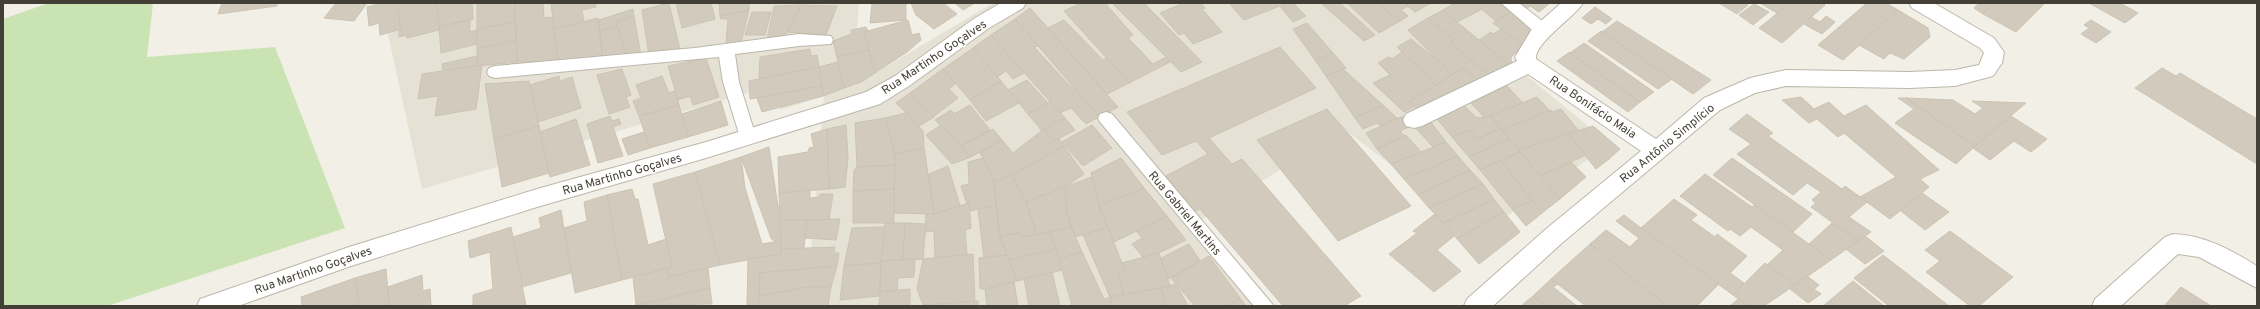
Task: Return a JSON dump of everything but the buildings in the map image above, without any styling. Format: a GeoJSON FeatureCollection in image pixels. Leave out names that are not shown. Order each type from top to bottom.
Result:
{"type":"FeatureCollection","features":[{"type":"Feature","properties":{"kind":"street","name":"Rua Martinho Goçalves"},"geometry":{"type":"LineString","coordinates":[[208,306],[349,257],[530,200],[748,137],[873,98],[902,82],[982,24],[1016,3]]}},
{"type":"Feature","properties":{"kind":"street"},"geometry":{"type":"LineString","coordinates":[[1414,120],[1529,64],[1525,58],[1527,52],[1544,31],[1574,3]]}},
{"type":"Feature","properties":{"kind":"street","name":"Rua Antônio Simplício"},"geometry":{"type":"LineString","coordinates":[[1476,306],[1554,236],[1712,104],[1750,86],[1786,78],[1909,80],[1955,78],[1986,71],[1992,63],[1994,52],[1987,42],[1919,3]]}},
{"type":"Feature","properties":{"kind":"street","name":"Rua Bonifácio Maia"},"geometry":{"type":"LineString","coordinates":[[1529,64],[1656,150]]}},
{"type":"Feature","properties":{"kind":"street"},"geometry":{"type":"LineString","coordinates":[[2104,306],[2173,244],[2187,244],[2210,251],[2257,278]]}},
{"type":"Feature","properties":{"kind":"lane"},"geometry":{"type":"LineString","coordinates":[[1509,3],[1544,31]]}},
{"type":"Feature","properties":{"kind":"lane"},"geometry":{"type":"LineString","coordinates":[[495,72],[726,50],[799,40],[825,40]]}},
{"type":"Feature","properties":{"kind":"lane"},"geometry":{"type":"LineString","coordinates":[[726,50],[731,82],[748,137]]}},
{"type":"Feature","properties":{"kind":"lane","name":"Rua Gabriel Martins"},"geometry":{"type":"LineString","coordinates":[[1106,118],[1197,228],[1265,306]]}},
{"type":"Feature","properties":{"kind":"shaded area"},"geometry":{"type":"Polygon","coordinates":[[[381,3],[859,3],[852,87],[993,3],[1485,3],[1518,24],[1493,48],[1610,144],[1481,234],[1344,129],[1190,227],[1271,306],[806,306],[824,96],[781,110],[773,85],[422,189],[381,3]]]}},
{"type":"Feature","properties":{"kind":"green space"},"geometry":{"type":"Polygon","coordinates":[[[49,3],[153,3],[147,57],[275,47],[345,228],[107,306],[3,306],[3,19],[49,3]]]}}]}
